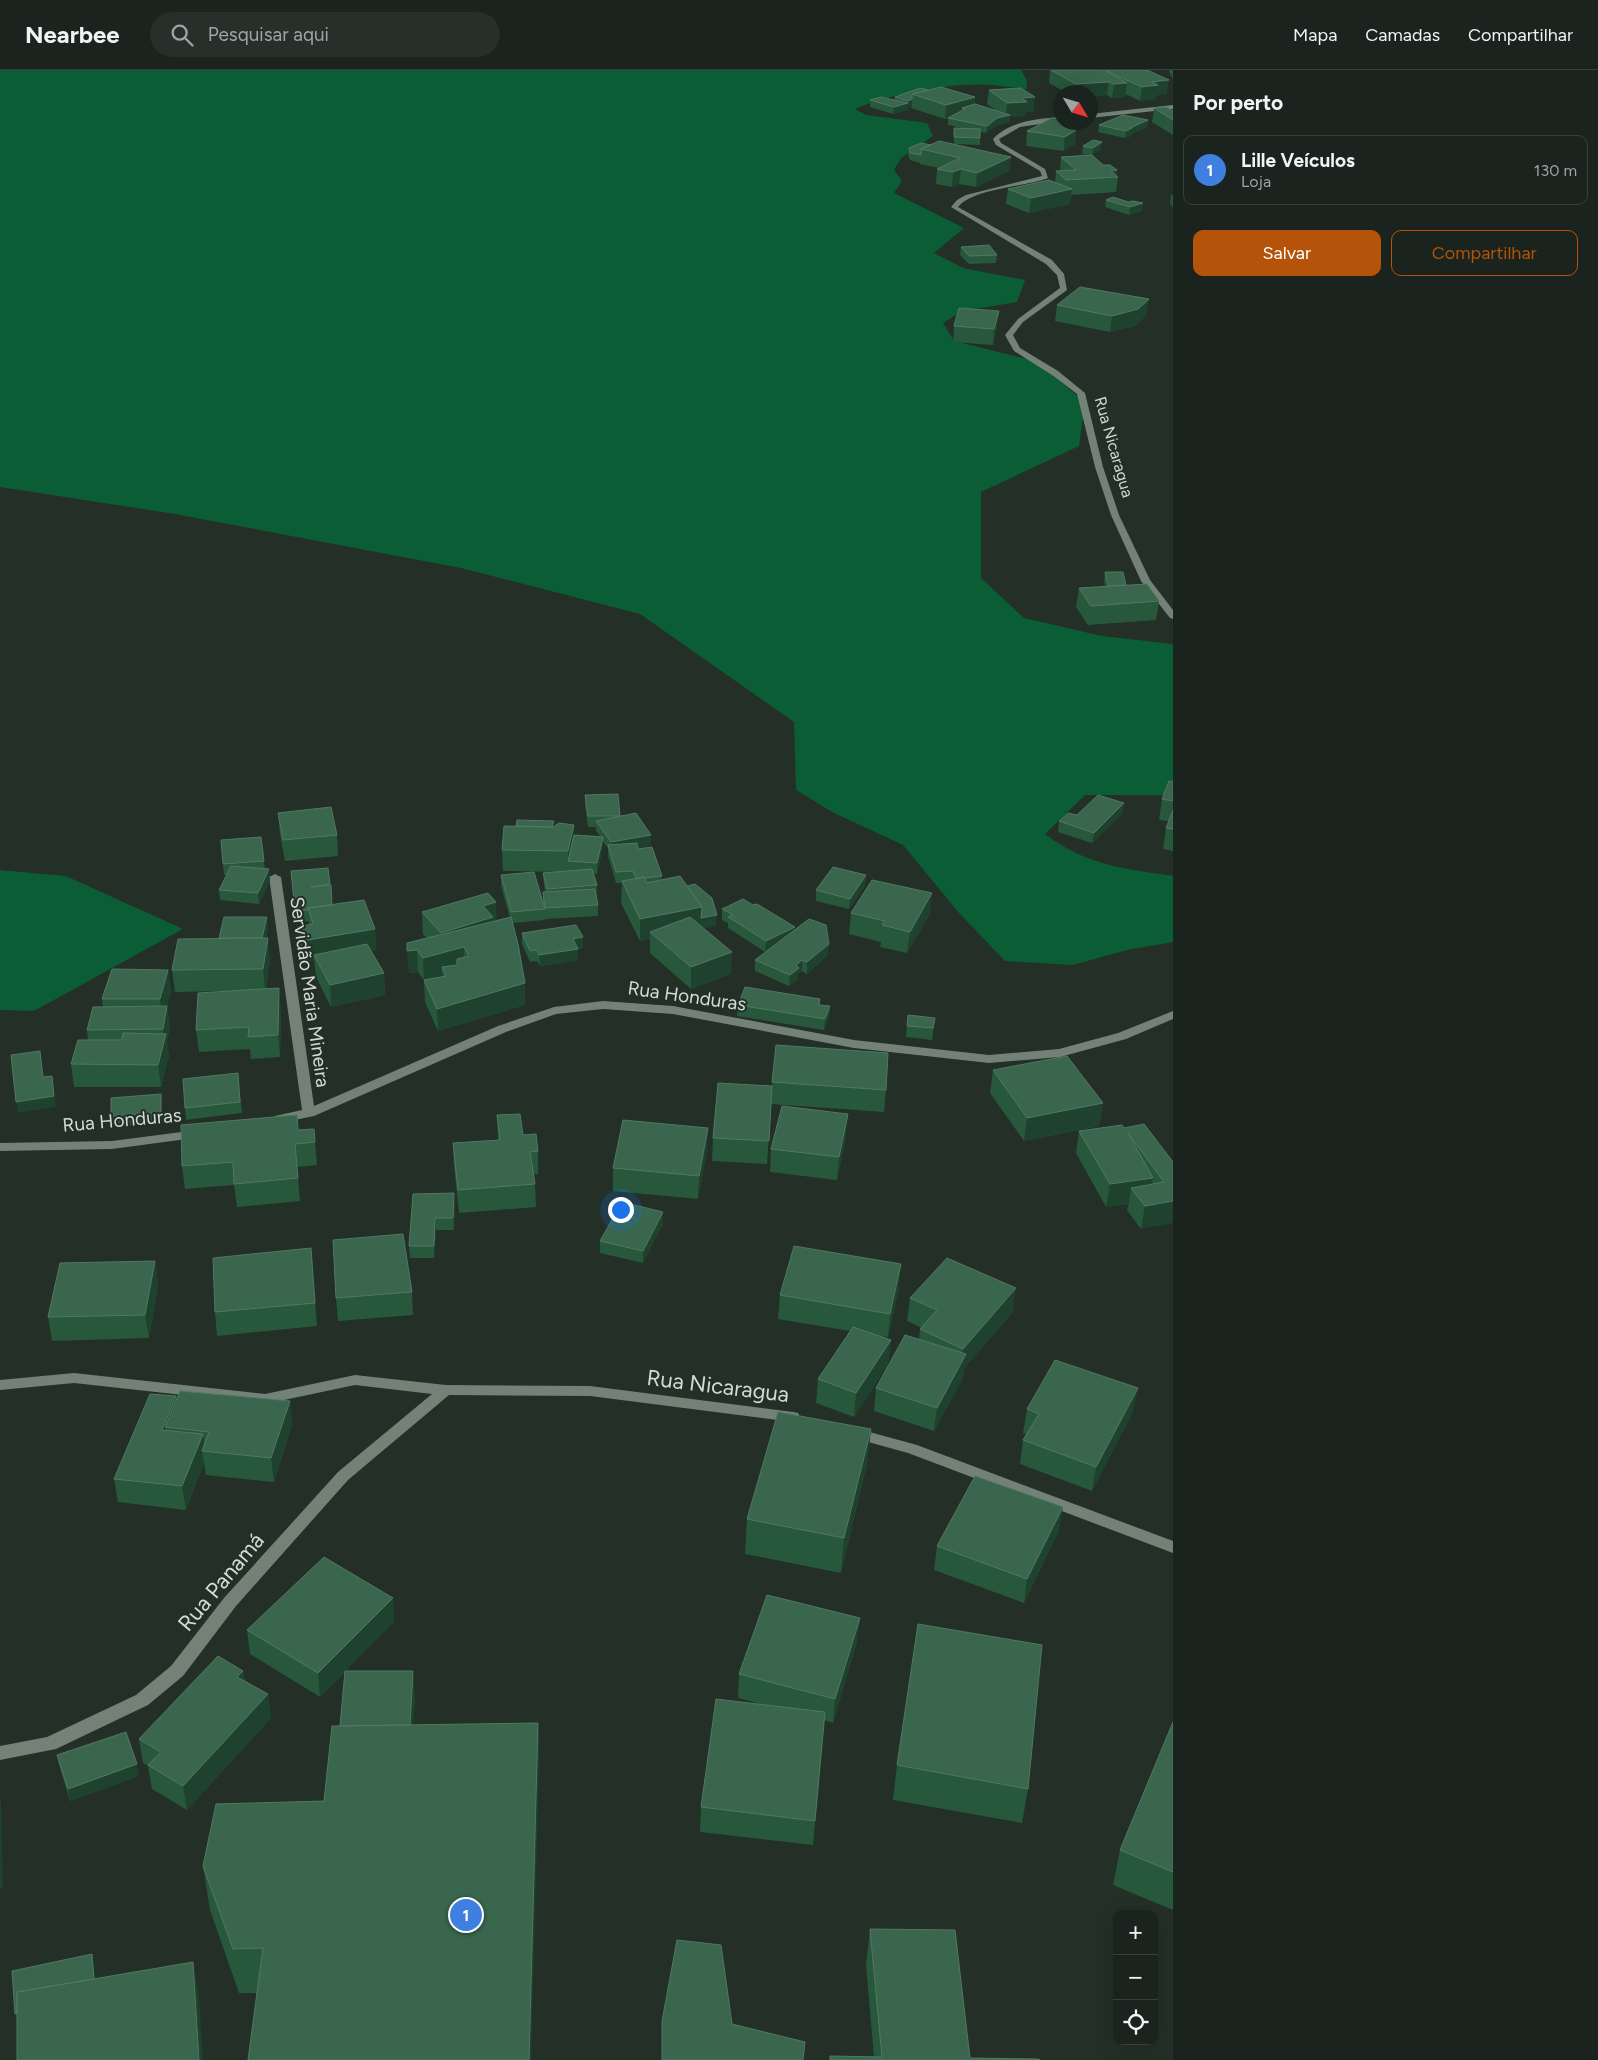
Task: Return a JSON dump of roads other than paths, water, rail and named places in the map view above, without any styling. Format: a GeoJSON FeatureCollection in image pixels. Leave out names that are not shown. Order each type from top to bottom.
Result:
{"type":"FeatureCollection","features":[{"type":"Feature","properties":{"kind":"street"},"geometry":{"type":"LineString","coordinates":[[1098,115],[1173,107]]}},
{"type":"Feature","properties":{"kind":"street","name":"Rua Nicaragua"},"geometry":{"type":"LineString","coordinates":[[1053,120],[1016,126],[1001,133],[996,138],[998,144],[1043,170],[1046,177],[1037,182],[975,194],[959,200],[954,206],[1050,262],[1060,274],[1064,288],[1057,296],[1016,322],[1009,335],[1017,349],[1055,373],[1080,393],[1099,467],[1115,515],[1146,581],[1173,616]]}},
{"type":"Feature","properties":{"kind":"street","name":"Servidão Maria Mineira"},"geometry":{"type":"LineString","coordinates":[[275,877],[309,1113]]}},
{"type":"Feature","properties":{"kind":"street","name":"Rua Honduras"},"geometry":{"type":"LineString","coordinates":[[267,1122],[309,1113],[502,1029],[554,1011],[603,1006],[673,1010],[854,1044],[989,1059],[1060,1053],[1122,1036],[1173,1015]]}},
{"type":"Feature","properties":{"kind":"street","name":"Rua Honduras"},"geometry":{"type":"LineString","coordinates":[[0,1147],[112,1145],[214,1131]]}},
{"type":"Feature","properties":{"kind":"street"},"geometry":{"type":"LineString","coordinates":[[0,1385],[74,1378],[265,1399],[355,1380],[446,1390]]}},
{"type":"Feature","properties":{"kind":"street","name":"Rua Nicaragua"},"geometry":{"type":"LineString","coordinates":[[446,1390],[590,1391],[722,1407],[808,1420]]}},
{"type":"Feature","properties":{"kind":"street","name":"Rua Panamá"},"geometry":{"type":"LineString","coordinates":[[0,1753],[50,1744],[142,1700],[177,1670],[230,1602],[343,1476],[446,1390]]}},
{"type":"Feature","properties":{"kind":"street"},"geometry":{"type":"LineString","coordinates":[[836,1428],[912,1449],[1173,1547]]}},
{"type":"Feature","properties":{"kind":"place","name":"Lille Veículos"},"geometry":{"type":"Point","coordinates":[466,1915]}}]}
